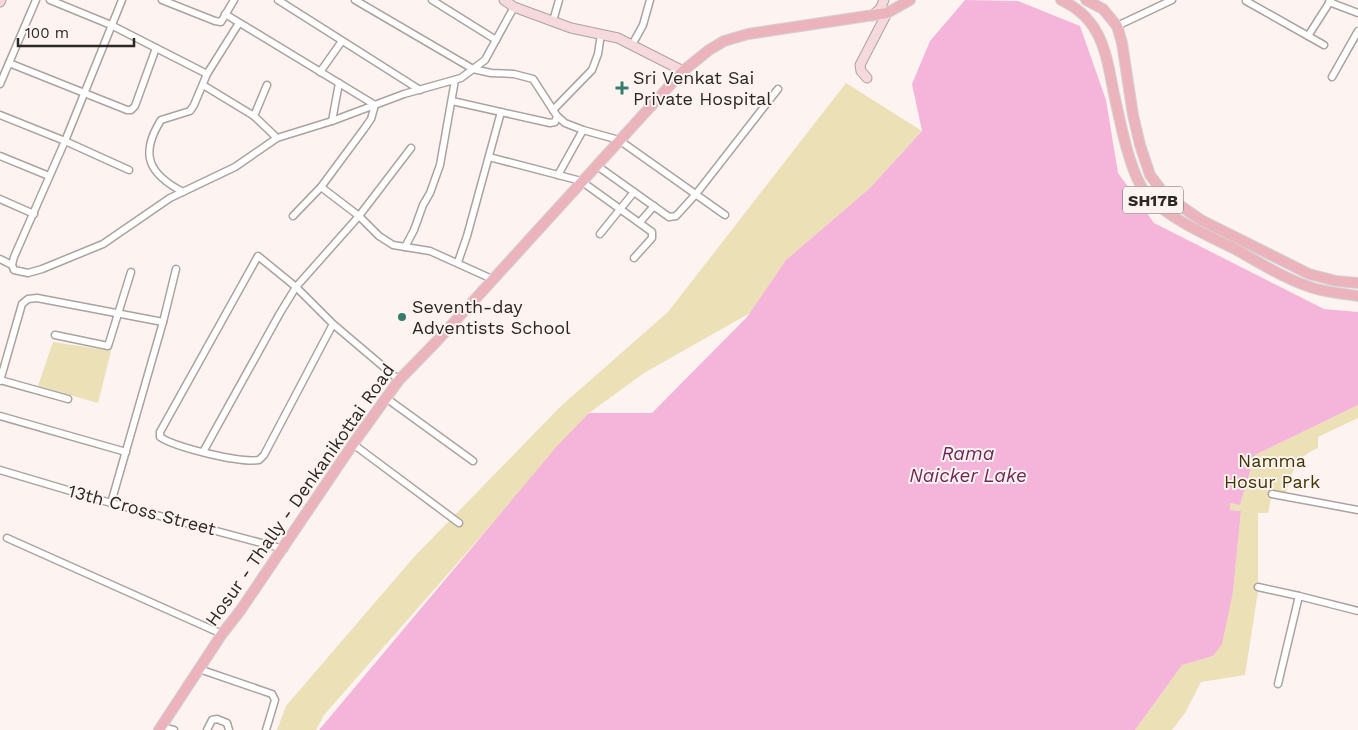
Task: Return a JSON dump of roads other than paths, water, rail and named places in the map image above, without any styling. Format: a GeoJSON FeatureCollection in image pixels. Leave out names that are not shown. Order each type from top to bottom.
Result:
{"type":"FeatureCollection","features":[{"type":"Feature","properties":{"kind":"main road","name":"Hosur - Thally - Denkanikottai Road"},"geometry":{"type":"LineString","coordinates":[[160,728],[222,634],[284,549],[353,444],[398,380],[436,342],[683,71],[709,50],[724,41],[748,34],[887,13],[910,0]]}},
{"type":"Feature","properties":{"kind":"main road","name":"SH17B"},"geometry":{"type":"LineString","coordinates":[[1061,0],[1083,14],[1101,38],[1109,63],[1114,93],[1130,155],[1141,187],[1158,205],[1190,225],[1294,281],[1315,288],[1358,296]]}},
{"type":"Feature","properties":{"kind":"main road","name":"SH17B"},"geometry":{"type":"LineString","coordinates":[[1086,0],[1103,9],[1117,26],[1122,43],[1133,115],[1140,145],[1150,175],[1165,195],[1201,220],[1309,274],[1358,284]]}},
{"type":"Feature","properties":{"kind":"street"},"geometry":{"type":"LineString","coordinates":[[0,84],[36,0]]}},
{"type":"Feature","properties":{"kind":"street"},"geometry":{"type":"LineString","coordinates":[[50,0],[111,25],[207,74]]}},
{"type":"Feature","properties":{"kind":"street"},"geometry":{"type":"LineString","coordinates":[[122,0],[65,141],[14,256],[12,265],[14,270],[28,273],[42,269],[103,244],[170,198],[235,167],[277,138],[461,78],[485,60],[514,7]]}},
{"type":"Feature","properties":{"kind":"street"},"geometry":{"type":"LineString","coordinates":[[162,0],[221,22],[234,0]]}},
{"type":"Feature","properties":{"kind":"street"},"geometry":{"type":"LineString","coordinates":[[278,0],[420,90]]}},
{"type":"Feature","properties":{"kind":"street"},"geometry":{"type":"LineString","coordinates":[[432,0],[496,40]]}},
{"type":"Feature","properties":{"kind":"street"},"geometry":{"type":"LineString","coordinates":[[504,0],[514,7],[571,28],[618,38],[683,71]]}},
{"type":"Feature","properties":{"kind":"street"},"geometry":{"type":"LineString","coordinates":[[553,21],[559,0]]}},
{"type":"Feature","properties":{"kind":"street"},"geometry":{"type":"LineString","coordinates":[[632,45],[643,25],[650,0]]}},
{"type":"Feature","properties":{"kind":"street"},"geometry":{"type":"LineString","coordinates":[[872,16],[880,9],[884,0]]}},
{"type":"Feature","properties":{"kind":"street"},"geometry":{"type":"LineString","coordinates":[[1117,26],[1172,0]]}},
{"type":"Feature","properties":{"kind":"street"},"geometry":{"type":"LineString","coordinates":[[1246,0],[1324,45]]}},
{"type":"Feature","properties":{"kind":"street"},"geometry":{"type":"LineString","coordinates":[[360,1],[473,69],[491,73],[514,74],[533,79],[555,113],[565,124],[619,140],[725,215]]}},
{"type":"Feature","properties":{"kind":"street"},"geometry":{"type":"LineString","coordinates":[[1308,36],[1330,1],[1358,13]]}},
{"type":"Feature","properties":{"kind":"street"},"geometry":{"type":"LineString","coordinates":[[867,78],[861,71],[860,66],[887,13]]}},
{"type":"Feature","properties":{"kind":"street"},"geometry":{"type":"LineString","coordinates":[[225,14],[375,105]]}},
{"type":"Feature","properties":{"kind":"street"},"geometry":{"type":"LineString","coordinates":[[183,192],[159,177],[150,165],[151,138],[161,120],[190,111],[207,74],[239,23]]}},
{"type":"Feature","properties":{"kind":"street"},"geometry":{"type":"LineString","coordinates":[[1332,77],[1358,31]]}},
{"type":"Feature","properties":{"kind":"street"},"geometry":{"type":"LineString","coordinates":[[452,101],[550,124],[555,122],[555,113],[592,70],[598,54],[601,34]]}},
{"type":"Feature","properties":{"kind":"street"},"geometry":{"type":"LineString","coordinates":[[320,72],[342,41]]}},
{"type":"Feature","properties":{"kind":"street"},"geometry":{"type":"LineString","coordinates":[[9,62],[126,110],[131,110],[135,106],[156,48]]}},
{"type":"Feature","properties":{"kind":"street"},"geometry":{"type":"LineString","coordinates":[[405,246],[430,193],[440,165],[455,80]]}},
{"type":"Feature","properties":{"kind":"street"},"geometry":{"type":"LineString","coordinates":[[332,121],[339,83]]}},
{"type":"Feature","properties":{"kind":"street"},"geometry":{"type":"LineString","coordinates":[[203,85],[254,116],[277,138]]}},
{"type":"Feature","properties":{"kind":"street"},"geometry":{"type":"LineString","coordinates":[[254,116],[267,85]]}},
{"type":"Feature","properties":{"kind":"street"},"geometry":{"type":"LineString","coordinates":[[596,165],[672,218],[696,194],[778,90]]}},
{"type":"Feature","properties":{"kind":"street"},"geometry":{"type":"LineString","coordinates":[[293,216],[321,187],[371,119],[375,105]]}},
{"type":"Feature","properties":{"kind":"street"},"geometry":{"type":"LineString","coordinates":[[458,262],[501,112]]}},
{"type":"Feature","properties":{"kind":"street"},"geometry":{"type":"LineString","coordinates":[[0,115],[65,141],[129,170]]}},
{"type":"Feature","properties":{"kind":"street"},"geometry":{"type":"LineString","coordinates":[[558,175],[583,130]]}},
{"type":"Feature","properties":{"kind":"street"},"geometry":{"type":"LineString","coordinates":[[203,452],[296,287],[359,216],[412,148]]}},
{"type":"Feature","properties":{"kind":"street"},"geometry":{"type":"LineString","coordinates":[[0,156],[49,176]]}},
{"type":"Feature","properties":{"kind":"street"},"geometry":{"type":"LineString","coordinates":[[489,157],[581,181],[640,222],[650,230],[652,238],[634,258]]}},
{"type":"Feature","properties":{"kind":"street"},"geometry":{"type":"LineString","coordinates":[[321,187],[393,245],[430,251],[492,279]]}},
{"type":"Feature","properties":{"kind":"street"},"geometry":{"type":"LineString","coordinates":[[600,234],[634,192]]}},
{"type":"Feature","properties":{"kind":"street"},"geometry":{"type":"LineString","coordinates":[[0,199],[34,214]]}},
{"type":"Feature","properties":{"kind":"street"},"geometry":{"type":"LineString","coordinates":[[640,222],[654,206]]}},
{"type":"Feature","properties":{"kind":"street"},"geometry":{"type":"LineString","coordinates":[[333,324],[264,455],[259,460],[243,460],[203,452],[160,437],[160,432],[258,256],[296,287],[333,324],[398,380]]}},
{"type":"Feature","properties":{"kind":"street"},"geometry":{"type":"LineString","coordinates":[[0,260],[12,265]]}},
{"type":"Feature","properties":{"kind":"street"},"geometry":{"type":"LineString","coordinates":[[111,503],[164,322],[176,269]]}},
{"type":"Feature","properties":{"kind":"street"},"geometry":{"type":"LineString","coordinates":[[54,335],[108,346],[131,272]]}},
{"type":"Feature","properties":{"kind":"street"},"geometry":{"type":"LineString","coordinates":[[68,399],[0,381],[22,304],[28,299],[37,298],[164,322]]}},
{"type":"Feature","properties":{"kind":"street"},"geometry":{"type":"LineString","coordinates":[[386,398],[473,462]]}},
{"type":"Feature","properties":{"kind":"street"},"geometry":{"type":"LineString","coordinates":[[0,416],[126,452]]}},
{"type":"Feature","properties":{"kind":"street"},"geometry":{"type":"LineString","coordinates":[[353,444],[459,523]]}},
{"type":"Feature","properties":{"kind":"street","name":"13th Cross Street"},"geometry":{"type":"LineString","coordinates":[[0,470],[111,503],[284,549]]}},
{"type":"Feature","properties":{"kind":"street"},"geometry":{"type":"LineString","coordinates":[[1272,494],[1358,510]]}},
{"type":"Feature","properties":{"kind":"street"},"geometry":{"type":"LineString","coordinates":[[7,538],[222,634]]}},
{"type":"Feature","properties":{"kind":"street"},"geometry":{"type":"LineString","coordinates":[[1258,588],[1358,611]]}},
{"type":"Feature","properties":{"kind":"street"},"geometry":{"type":"LineString","coordinates":[[1278,684],[1299,596]]}},
{"type":"Feature","properties":{"kind":"street"},"geometry":{"type":"LineString","coordinates":[[199,669],[272,694],[275,700],[266,730]]}},
{"type":"Feature","properties":{"kind":"street"},"geometry":{"type":"LineString","coordinates":[[207,730],[212,720],[227,723],[229,730]]}},
{"type":"Feature","properties":{"kind":"street"},"geometry":{"type":"LineString","coordinates":[[160,728],[174,730]]}},
{"type":"Feature","properties":{"kind":"water","name":"Rama Naicker Lake"},"geometry":{"type":"Polygon","coordinates":[[[965,0],[1018,1],[1080,26],[1106,100],[1118,173],[1154,223],[1324,309],[1358,312],[1358,405],[1255,455],[1240,505],[1230,503],[1230,510],[1241,511],[1233,592],[1222,644],[1213,656],[1182,665],[1135,730],[319,730],[558,445],[589,413],[652,413],[747,317],[786,260],[870,188],[922,131],[912,84],[930,41],[965,0]]]}},
{"type":"Feature","properties":{"kind":"place","name":"Sri Venkat Sai Private Hospital"},"geometry":{"type":"Point","coordinates":[622,88]}},
{"type":"Feature","properties":{"kind":"place","name":"Seventh-day Adventists School"},"geometry":{"type":"Point","coordinates":[402,317]}},
{"type":"Feature","properties":{"kind":"park label","name":"Namma Hosur Park"},"geometry":{"type":"Point","coordinates":[1272,471]}}]}
